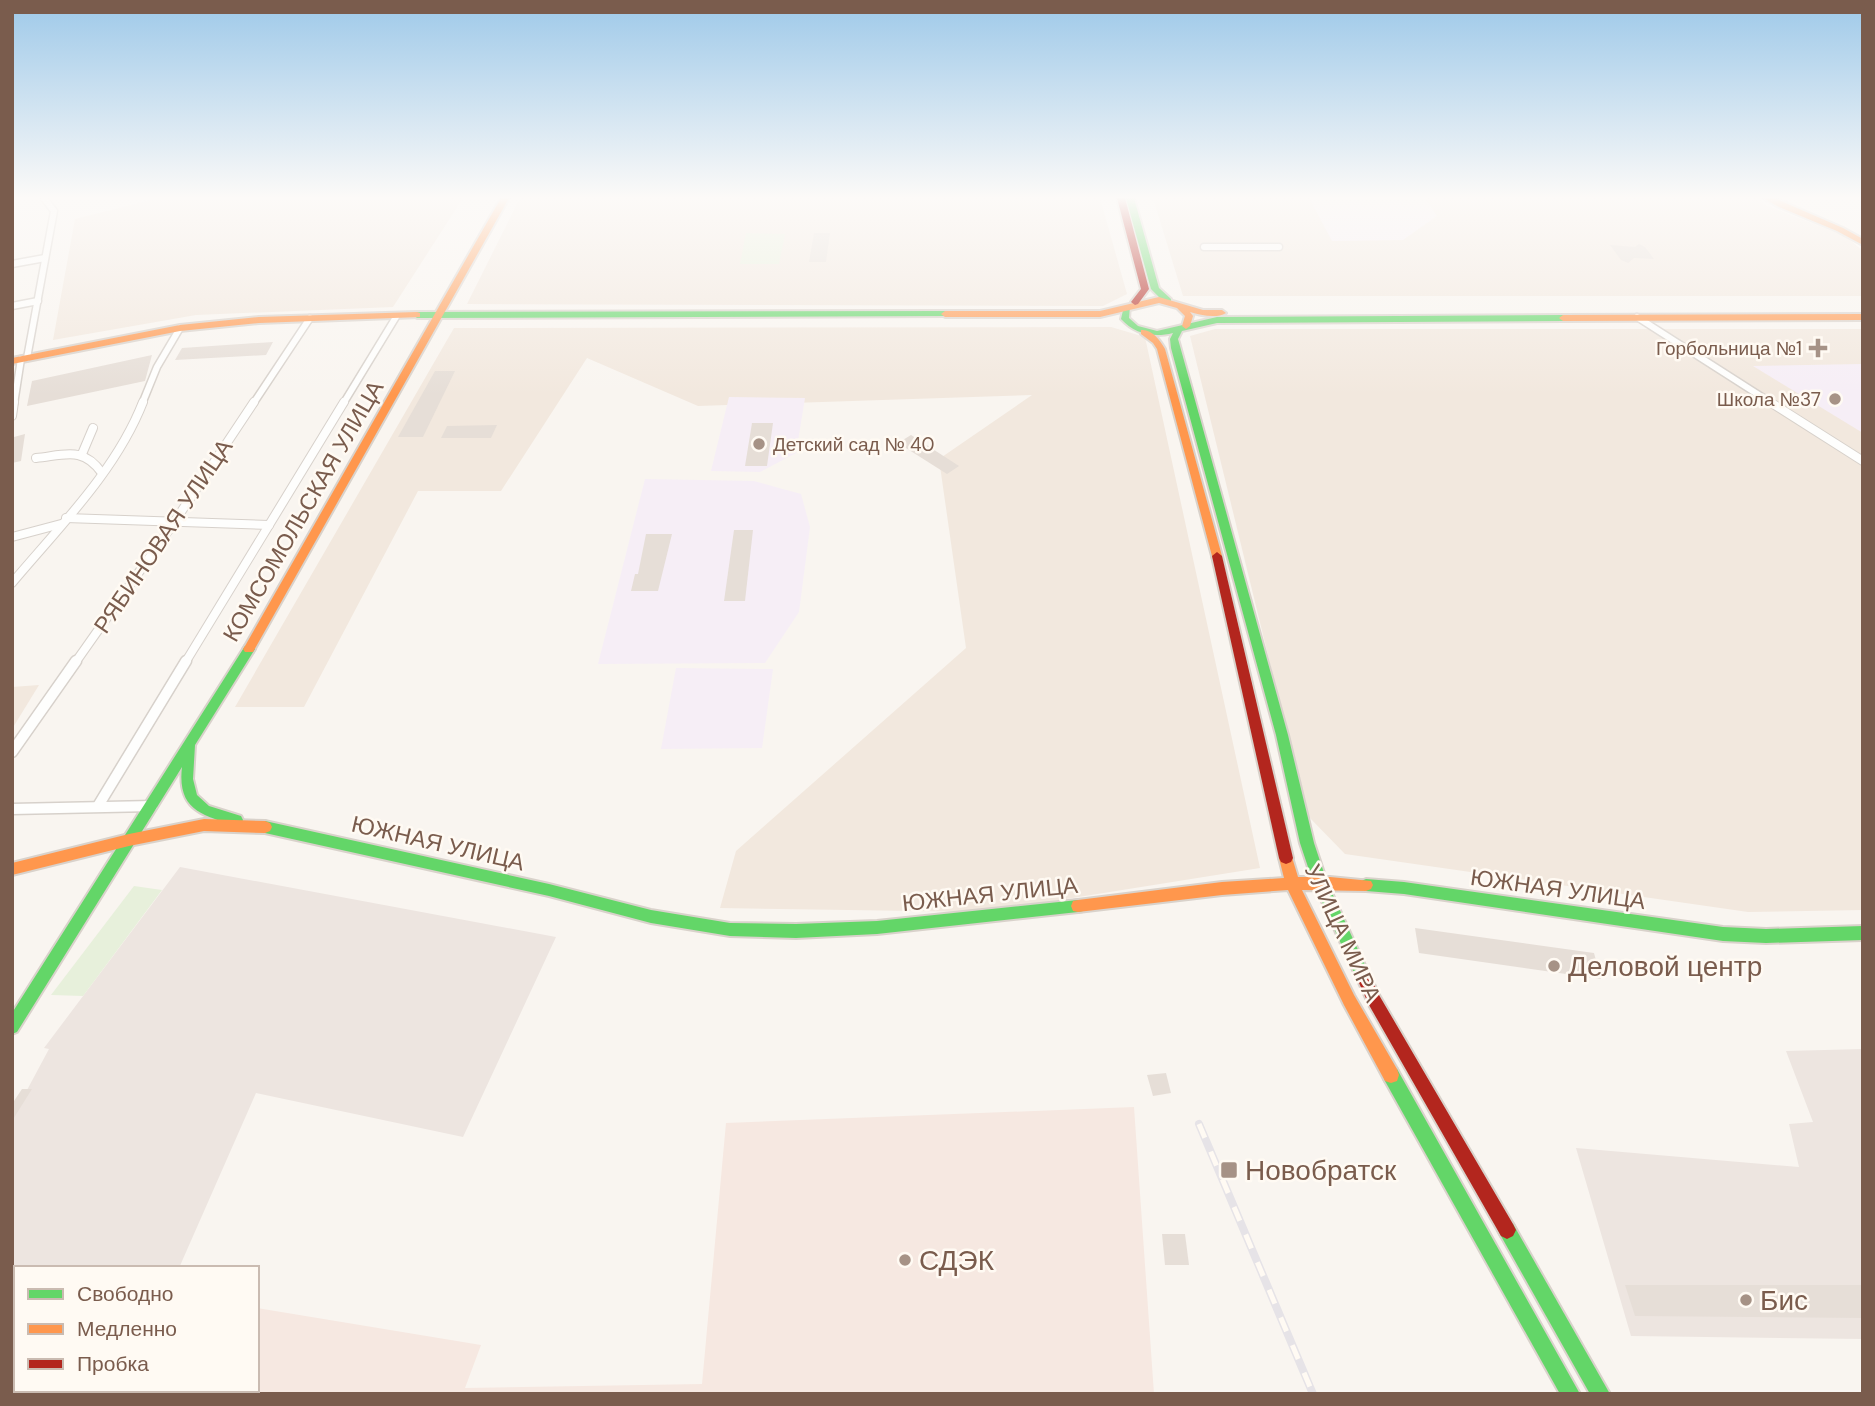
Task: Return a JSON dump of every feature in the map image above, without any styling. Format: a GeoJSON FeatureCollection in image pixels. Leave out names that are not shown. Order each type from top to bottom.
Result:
{"type":"FeatureCollection","features":[{"type":"Feature","properties":{"kind":"main road","name":"КОМСОМОЛЬСКАЯ УЛИЦА"},"geometry":{"type":"LineString","coordinates":[[12,1027],[191,744],[312,542],[469,264]]}},
{"type":"Feature","properties":{"kind":"main road"},"geometry":{"type":"LineString","coordinates":[[1142,264],[1155,289],[1174,304]]}},
{"type":"Feature","properties":{"kind":"main road"},"geometry":{"type":"LineString","coordinates":[[1138,329],[1124,315],[1145,289],[1142,264]]}},
{"type":"Feature","properties":{"kind":"main road"},"geometry":{"type":"LineString","coordinates":[[569,317],[1100,314],[1147,300],[1215,314],[1863,317]]}},
{"type":"Feature","properties":{"kind":"main road","name":"УЛИЦА МИРА"},"geometry":{"type":"LineString","coordinates":[[1174,304],[1189,316],[1174,339],[1175,348],[1269,685],[1307,843],[1320,882],[1374,1000],[1601,1394]]}},
{"type":"Feature","properties":{"kind":"main road"},"geometry":{"type":"LineString","coordinates":[[20,360],[180,328],[310,318],[415,316],[1101,320],[1159,334],[1217,320],[1863,311]]}},
{"type":"Feature","properties":{"kind":"main road","name":"УЛИЦА МИРА"},"geometry":{"type":"LineString","coordinates":[[1138,329],[1156,341],[1161,349],[1212,536],[1293,883],[1349,1000],[1571,1394]]}},
{"type":"Feature","properties":{"kind":"main road"},"geometry":{"type":"LineString","coordinates":[[191,744],[187,785],[193,804],[204,810],[255,825]]}},
{"type":"Feature","properties":{"kind":"main road","name":"ЮЖНАЯ УЛИЦА"},"geometry":{"type":"LineString","coordinates":[[12,869],[87,853],[129,840],[204,825],[255,825],[415,858],[684,923],[755,931],[840,929],[975,918],[1245,886],[1320,882],[1404,888],[1723,934],[1766,936],[1863,933]]}},
{"type":"Feature","properties":{"kind":"main road"},"geometry":{"type":"LineString","coordinates":[[1586,1368],[1607,1394]]}},
{"type":"Feature","properties":{"kind":"street"},"geometry":{"type":"LineString","coordinates":[[12,416],[20,360],[38,301],[44,264]]}},
{"type":"Feature","properties":{"kind":"street"},"geometry":{"type":"LineString","coordinates":[[12,306],[38,301]]}},
{"type":"Feature","properties":{"kind":"street"},"geometry":{"type":"LineString","coordinates":[[98,806],[396,317]]}},
{"type":"Feature","properties":{"kind":"street"},"geometry":{"type":"LineString","coordinates":[[1637,317],[1863,461]]}},
{"type":"Feature","properties":{"kind":"street","name":"РЯБИНОВАЯ УЛИЦА"},"geometry":{"type":"LineString","coordinates":[[12,752],[175,521],[310,318]]}},
{"type":"Feature","properties":{"kind":"street"},"geometry":{"type":"LineString","coordinates":[[12,583],[102,473],[131,432],[157,367],[180,328]]}},
{"type":"Feature","properties":{"kind":"street"},"geometry":{"type":"LineString","coordinates":[[82,454],[93,428]]}},
{"type":"Feature","properties":{"kind":"street"},"geometry":{"type":"LineString","coordinates":[[36,458],[82,454],[95,463],[102,473]]}},
{"type":"Feature","properties":{"kind":"street"},"geometry":{"type":"LineString","coordinates":[[12,537],[64,521],[175,521],[269,525]]}},
{"type":"Feature","properties":{"kind":"street"},"geometry":{"type":"LineString","coordinates":[[12,809],[152,806]]}},
{"type":"Feature","properties":{"kind":"shaded area"},"geometry":{"type":"Polygon","coordinates":[[[67,264],[421,264],[393,307],[196,315],[53,340],[67,264]]]}},
{"type":"Feature","properties":{"kind":"shaded area"},"geometry":{"type":"Polygon","coordinates":[[[487,264],[1118,264],[1127,294],[1103,306],[467,304],[487,264]]]}},
{"type":"Feature","properties":{"kind":"shaded area"},"geometry":{"type":"Polygon","coordinates":[[[1173,264],[1863,264],[1863,296],[1183,296],[1173,264]]]}},
{"type":"Feature","properties":{"kind":"shaded area"},"geometry":{"type":"Polygon","coordinates":[[[1111,327],[1145,337],[1260,868],[985,912],[720,908],[736,851],[966,648],[939,459],[1032,395],[698,406],[587,358],[501,491],[418,491],[304,707],[235,707],[454,328],[1111,327]]]}},
{"type":"Feature","properties":{"kind":"shaded area"},"geometry":{"type":"Polygon","coordinates":[[[1215,329],[1863,329],[1863,910],[1748,912],[1345,854],[1307,815],[1190,336],[1215,329]]]}},
{"type":"Feature","properties":{"kind":"shaded area","name":"Школа №37"},"geometry":{"type":"Polygon","coordinates":[[[1863,364],[1863,433],[1753,366],[1863,364]]]}},
{"type":"Feature","properties":{"kind":"shaded area"},"geometry":{"type":"Polygon","coordinates":[[[729,397],[805,398],[796,453],[760,472],[711,471],[729,397]]]}},
{"type":"Feature","properties":{"kind":"shaded area"},"geometry":{"type":"Polygon","coordinates":[[[645,479],[754,481],[801,494],[810,527],[799,612],[765,663],[598,664],[645,479]]]}},
{"type":"Feature","properties":{"kind":"shaded area"},"geometry":{"type":"Polygon","coordinates":[[[676,668],[773,669],[762,748],[661,749],[676,668]]]}},
{"type":"Feature","properties":{"kind":"shaded area"},"geometry":{"type":"Polygon","coordinates":[[[39,685],[12,729],[12,687],[39,685]]]}},
{"type":"Feature","properties":{"kind":"shaded area"},"geometry":{"type":"Polygon","coordinates":[[[180,867],[556,937],[463,1137],[256,1093],[180,1266],[14,1266],[14,1392],[139,1392],[138,1394],[12,1394],[12,1118],[49,1049],[44,1048],[180,867]]]}},
{"type":"Feature","properties":{"kind":"shaded area"},"geometry":{"type":"Polygon","coordinates":[[[1863,1049],[1863,1339],[1631,1336],[1576,1148],[1799,1167],[1789,1124],[1813,1122],[1786,1051],[1863,1049]]]}},
{"type":"Feature","properties":{"kind":"shaded area"},"geometry":{"type":"Polygon","coordinates":[[[1134,1107],[1154,1394],[149,1394],[259,1392],[259,1308],[481,1345],[465,1388],[702,1384],[726,1123],[1134,1107]]]}},
{"type":"Feature","properties":{"kind":"green space"},"geometry":{"type":"Polygon","coordinates":[[[134,886],[162,890],[83,996],[51,995],[134,886]]]}},
{"type":"Feature","properties":{"kind":"building"},"geometry":{"type":"Polygon","coordinates":[[[273,342],[266,355],[175,360],[182,348],[273,342]]]}},
{"type":"Feature","properties":{"kind":"building"},"geometry":{"type":"Polygon","coordinates":[[[152,355],[145,381],[27,406],[32,381],[152,355]]]}},
{"type":"Feature","properties":{"kind":"building"},"geometry":{"type":"Polygon","coordinates":[[[435,371],[455,371],[423,437],[398,437],[435,371]]]}},
{"type":"Feature","properties":{"kind":"building","name":"Детский сад № 40"},"geometry":{"type":"Polygon","coordinates":[[[752,423],[773,423],[767,466],[745,466],[752,423]]]}},
{"type":"Feature","properties":{"kind":"building"},"geometry":{"type":"Polygon","coordinates":[[[497,425],[491,438],[441,438],[447,426],[497,425]]]}},
{"type":"Feature","properties":{"kind":"building"},"geometry":{"type":"Polygon","coordinates":[[[25,434],[21,461],[12,463],[14,437],[25,434]]]}},
{"type":"Feature","properties":{"kind":"building"},"geometry":{"type":"Polygon","coordinates":[[[911,435],[959,466],[947,474],[898,443],[911,435]]]}},
{"type":"Feature","properties":{"kind":"building"},"geometry":{"type":"Polygon","coordinates":[[[734,530],[753,530],[745,601],[724,601],[734,530]]]}},
{"type":"Feature","properties":{"kind":"building"},"geometry":{"type":"Polygon","coordinates":[[[646,534],[672,534],[658,591],[631,591],[635,574],[638,574],[646,534]]]}},
{"type":"Feature","properties":{"kind":"building","name":"Деловой центр"},"geometry":{"type":"Polygon","coordinates":[[[1415,928],[1594,953],[1601,979],[1419,953],[1415,928]]]}},
{"type":"Feature","properties":{"kind":"building"},"geometry":{"type":"Polygon","coordinates":[[[1166,1073],[1171,1093],[1153,1096],[1147,1075],[1166,1073]]]}},
{"type":"Feature","properties":{"kind":"building"},"geometry":{"type":"Polygon","coordinates":[[[22,1089],[32,1089],[12,1121],[12,1104],[22,1089]]]}},
{"type":"Feature","properties":{"kind":"building"},"geometry":{"type":"Polygon","coordinates":[[[1162,1234],[1185,1234],[1189,1265],[1165,1265],[1162,1234]]]}},
{"type":"Feature","properties":{"kind":"building","name":"Бис"},"geometry":{"type":"Polygon","coordinates":[[[1625,1285],[1863,1285],[1863,1318],[1635,1316],[1625,1285]]]}},
{"type":"Feature","properties":{"kind":"railway"},"geometry":{"type":"LineString","coordinates":[[1199,1124],[1313,1394]]}},
{"type":"Feature","properties":{"kind":"traffic: fast"},"geometry":{"type":"LineString","coordinates":[[1148,264],[1155,289],[1168,301]]}},
{"type":"Feature","properties":{"kind":"traffic: fast"},"geometry":{"type":"LineString","coordinates":[[1127,308],[1125,319],[1135,328],[1157,334],[1217,320],[1563,318]]}},
{"type":"Feature","properties":{"kind":"traffic: fast"},"geometry":{"type":"LineString","coordinates":[[417,315],[945,314]]}},
{"type":"Feature","properties":{"kind":"traffic: fast"},"geometry":{"type":"LineString","coordinates":[[1178,331],[1174,339],[1175,348],[1282,735],[1307,843],[1320,882],[1362,974]]}},
{"type":"Feature","properties":{"kind":"traffic: fast"},"geometry":{"type":"LineString","coordinates":[[12,1027],[249,649]]}},
{"type":"Feature","properties":{"kind":"traffic: fast"},"geometry":{"type":"LineString","coordinates":[[190,747],[187,779],[191,798],[205,810],[236,820]]}},
{"type":"Feature","properties":{"kind":"traffic: fast"},"geometry":{"type":"LineString","coordinates":[[265,827],[549,890],[651,916],[730,929],[837,930],[1078,906]]}},
{"type":"Feature","properties":{"kind":"traffic: fast"},"geometry":{"type":"LineString","coordinates":[[1366,885],[1404,888],[1723,934],[1766,936],[1863,933]]}},
{"type":"Feature","properties":{"kind":"traffic: fast"},"geometry":{"type":"LineString","coordinates":[[1391,1075],[1571,1394]]}},
{"type":"Feature","properties":{"kind":"traffic: fast"},"geometry":{"type":"LineString","coordinates":[[1507,1230],[1601,1394]]}},
{"type":"Feature","properties":{"kind":"traffic: slow"},"geometry":{"type":"LineString","coordinates":[[249,649],[468,264]]}},
{"type":"Feature","properties":{"kind":"traffic: slow"},"geometry":{"type":"LineString","coordinates":[[945,314],[1100,314],[1159,300],[1180,306],[1189,316],[1186,326]]}},
{"type":"Feature","properties":{"kind":"traffic: slow"},"geometry":{"type":"LineString","coordinates":[[1182,307],[1202,313],[1222,313]]}},
{"type":"Feature","properties":{"kind":"traffic: slow"},"geometry":{"type":"LineString","coordinates":[[12,361],[180,328],[259,320],[417,315]]}},
{"type":"Feature","properties":{"kind":"traffic: slow"},"geometry":{"type":"LineString","coordinates":[[1563,318],[1863,317]]}},
{"type":"Feature","properties":{"kind":"traffic: slow"},"geometry":{"type":"LineString","coordinates":[[1144,332],[1156,341],[1161,349],[1217,556]]}},
{"type":"Feature","properties":{"kind":"traffic: slow"},"geometry":{"type":"LineString","coordinates":[[12,869],[129,840],[204,825],[265,827]]}},
{"type":"Feature","properties":{"kind":"traffic: slow"},"geometry":{"type":"LineString","coordinates":[[1286,858],[1292,883],[1349,1000],[1391,1075]]}},
{"type":"Feature","properties":{"kind":"traffic: slow"},"geometry":{"type":"LineString","coordinates":[[1078,906],[1258,885],[1366,885]]}},
{"type":"Feature","properties":{"kind":"traffic: jam"},"geometry":{"type":"LineString","coordinates":[[1135,302],[1145,289],[1138,264]]}},
{"type":"Feature","properties":{"kind":"traffic: jam"},"geometry":{"type":"LineString","coordinates":[[1217,556],[1286,858]]}},
{"type":"Feature","properties":{"kind":"traffic: jam"},"geometry":{"type":"LineString","coordinates":[[1362,974],[1374,1000],[1507,1230]]}},
{"type":"Feature","properties":{"kind":"place","name":"Горбольница №1"},"geometry":{"type":"Point","coordinates":[1818,348]}},
{"type":"Feature","properties":{"kind":"place","name":"Школа №37"},"geometry":{"type":"Point","coordinates":[1835,399]}},
{"type":"Feature","properties":{"kind":"place","name":"Детский сад № 40"},"geometry":{"type":"Point","coordinates":[759,444]}},
{"type":"Feature","properties":{"kind":"place","name":"Деловой центр"},"geometry":{"type":"Point","coordinates":[1554,966]}},
{"type":"Feature","properties":{"kind":"place","name":"Новобратск"},"geometry":{"type":"Point","coordinates":[1229,1170]}},
{"type":"Feature","properties":{"kind":"place","name":"СДЭК"},"geometry":{"type":"Point","coordinates":[905,1260]}},
{"type":"Feature","properties":{"kind":"place","name":"Бис"},"geometry":{"type":"Point","coordinates":[1746,1300]}}]}
